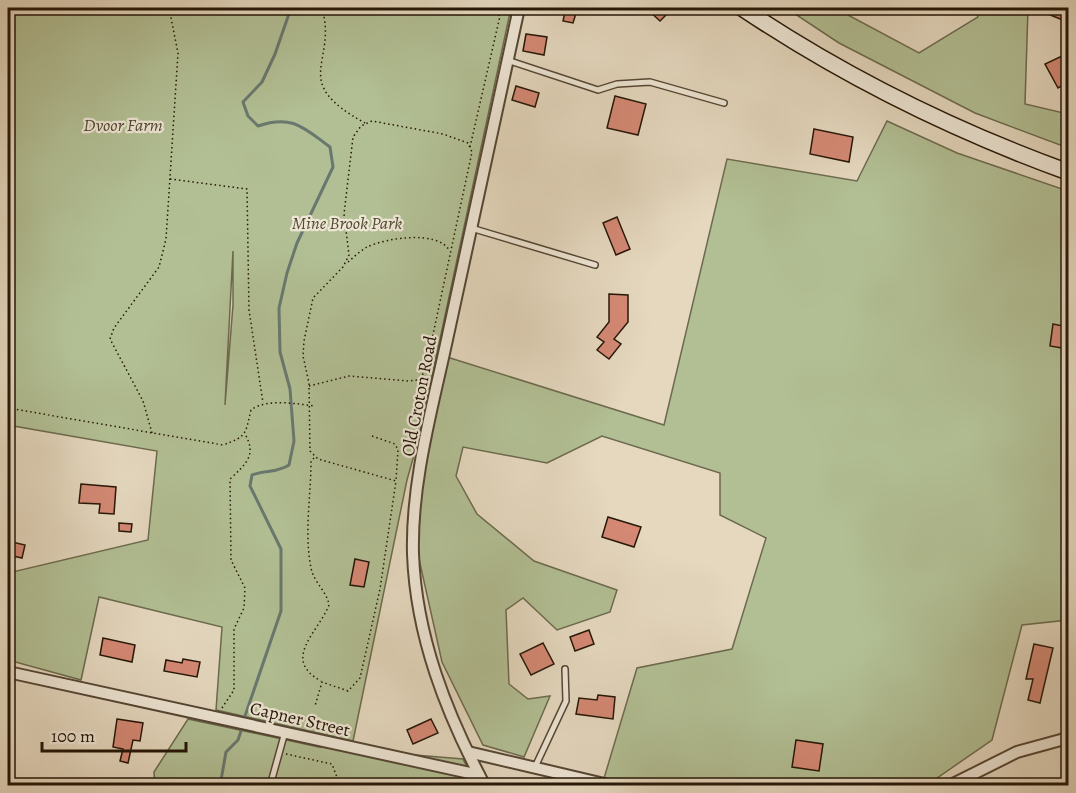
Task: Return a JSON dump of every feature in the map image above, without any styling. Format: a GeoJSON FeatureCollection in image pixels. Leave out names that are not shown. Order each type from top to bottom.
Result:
{"type":"FeatureCollection","features":[{"type":"Feature","properties":{"kind":"main road"},"geometry":{"type":"LineString","coordinates":[[742,8],[853,78],[914,109],[1068,172]]}},
{"type":"Feature","properties":{"kind":"street","name":"Old Croton Road"},"geometry":{"type":"LineString","coordinates":[[484,786],[444,697],[425,640],[413,553],[417,494],[423,458],[519,8]]}},
{"type":"Feature","properties":{"kind":"street","name":"Capner Street"},"geometry":{"type":"LineString","coordinates":[[8,672],[479,775]]}},
{"type":"Feature","properties":{"kind":"street"},"geometry":{"type":"LineString","coordinates":[[949,786],[1017,752],[1068,738]]}},
{"type":"Feature","properties":{"kind":"street"},"geometry":{"type":"LineString","coordinates":[[468,752],[613,786]]}},
{"type":"Feature","properties":{"kind":"lane"},"geometry":{"type":"LineString","coordinates":[[507,60],[598,90],[617,84],[650,82],[724,103]]}},
{"type":"Feature","properties":{"kind":"lane"},"geometry":{"type":"LineString","coordinates":[[471,228],[595,264]]}},
{"type":"Feature","properties":{"kind":"lane"},"geometry":{"type":"LineString","coordinates":[[535,768],[566,701],[565,669]]}},
{"type":"Feature","properties":{"kind":"lane"},"geometry":{"type":"LineString","coordinates":[[270,786],[285,732]]}},
{"type":"Feature","properties":{"kind":"path"},"geometry":{"type":"LineString","coordinates":[[152,432],[143,401],[110,339],[114,328],[159,267],[166,239],[178,53],[169,8]]}},
{"type":"Feature","properties":{"kind":"path"},"geometry":{"type":"LineString","coordinates":[[322,8],[327,33],[319,71],[322,85],[341,108],[366,123]]}},
{"type":"Feature","properties":{"kind":"path"},"geometry":{"type":"LineString","coordinates":[[470,147],[500,16],[488,8]]}},
{"type":"Feature","properties":{"kind":"path"},"geometry":{"type":"LineString","coordinates":[[309,386],[350,376],[400,381],[417,380],[427,368],[472,152],[462,139],[386,122],[366,123],[353,137],[350,156],[344,213],[349,255],[346,263]]}},
{"type":"Feature","properties":{"kind":"path"},"geometry":{"type":"LineString","coordinates":[[170,179],[247,189],[249,310],[263,404]]}},
{"type":"Feature","properties":{"kind":"path"},"geometry":{"type":"LineString","coordinates":[[396,481],[318,459],[310,451],[309,386],[303,356],[313,297],[346,263],[367,248],[392,240],[417,238],[443,242],[450,251]]}},
{"type":"Feature","properties":{"kind":"path"},"geometry":{"type":"LineString","coordinates":[[8,408],[223,445],[240,439],[245,434],[251,410],[263,404],[315,406]]}},
{"type":"Feature","properties":{"kind":"path"},"geometry":{"type":"LineString","coordinates":[[219,718],[224,702],[234,690],[234,629],[244,608],[245,588],[231,560],[229,486],[230,479],[251,458],[252,451],[245,434]]}},
{"type":"Feature","properties":{"kind":"path"},"geometry":{"type":"LineString","coordinates":[[318,459],[311,461],[308,484],[310,560],[314,578],[324,591],[329,606],[305,648],[302,662],[306,671],[322,682],[348,691],[360,678],[380,589],[396,481],[398,450],[395,444],[372,436]]}},
{"type":"Feature","properties":{"kind":"path"},"geometry":{"type":"LineString","coordinates":[[315,706],[322,682]]}},
{"type":"Feature","properties":{"kind":"path"},"geometry":{"type":"LineString","coordinates":[[279,752],[332,764],[338,780],[344,786]]}},
{"type":"Feature","properties":{"kind":"green space"},"geometry":{"type":"Polygon","coordinates":[[[8,8],[511,8],[419,437],[407,480],[353,741],[216,710],[222,627],[99,597],[81,680],[8,660],[8,573],[148,540],[157,451],[8,425],[8,8]],[[233,251],[225,405],[233,305],[233,251]]]}},
{"type":"Feature","properties":{"kind":"green space"},"geometry":{"type":"Polygon","coordinates":[[[786,8],[835,8],[919,53],[978,17],[976,8],[1028,8],[1025,104],[1068,114],[1068,148],[975,113],[839,43],[786,8]]]}},
{"type":"Feature","properties":{"kind":"green space"},"geometry":{"type":"Polygon","coordinates":[[[887,121],[957,153],[1068,191],[1068,620],[1022,625],[992,740],[927,785],[602,785],[637,668],[732,649],[766,538],[720,515],[720,473],[602,436],[547,463],[463,447],[456,476],[477,514],[534,561],[617,590],[610,612],[557,630],[523,598],[506,610],[509,684],[528,699],[550,696],[524,757],[483,745],[442,662],[413,532],[447,357],[664,425],[727,159],[857,181],[887,121]]]}},
{"type":"Feature","properties":{"kind":"green space"},"geometry":{"type":"Polygon","coordinates":[[[188,719],[319,747],[463,759],[476,785],[155,786],[154,772],[188,719]]]}},
{"type":"Feature","properties":{"kind":"building"},"geometry":{"type":"Polygon","coordinates":[[[566,8],[577,10],[573,23],[563,21],[566,8]]]}},
{"type":"Feature","properties":{"kind":"building"},"geometry":{"type":"Polygon","coordinates":[[[646,8],[673,8],[660,21],[646,8]]]}},
{"type":"Feature","properties":{"kind":"building"},"geometry":{"type":"Polygon","coordinates":[[[1050,8],[1068,8],[1065,21],[1048,14],[1050,8]]]}},
{"type":"Feature","properties":{"kind":"building"},"geometry":{"type":"Polygon","coordinates":[[[526,34],[547,37],[544,55],[523,51],[526,34]]]}},
{"type":"Feature","properties":{"kind":"building"},"geometry":{"type":"Polygon","coordinates":[[[1062,56],[1068,68],[1068,82],[1058,88],[1045,64],[1062,56]]]}},
{"type":"Feature","properties":{"kind":"building"},"geometry":{"type":"Polygon","coordinates":[[[516,86],[539,93],[535,107],[512,100],[516,86]]]}},
{"type":"Feature","properties":{"kind":"building"},"geometry":{"type":"Polygon","coordinates":[[[615,96],[646,104],[638,135],[607,128],[615,96]]]}},
{"type":"Feature","properties":{"kind":"building"},"geometry":{"type":"Polygon","coordinates":[[[814,129],[853,137],[849,162],[810,154],[814,129]]]}},
{"type":"Feature","properties":{"kind":"building"},"geometry":{"type":"Polygon","coordinates":[[[617,217],[630,249],[616,255],[603,223],[617,217]]]}},
{"type":"Feature","properties":{"kind":"building"},"geometry":{"type":"Polygon","coordinates":[[[609,294],[628,295],[628,322],[614,339],[621,344],[609,359],[597,350],[604,342],[597,337],[609,322],[609,294]]]}},
{"type":"Feature","properties":{"kind":"building"},"geometry":{"type":"Polygon","coordinates":[[[1053,324],[1068,327],[1068,349],[1050,346],[1053,324]]]}},
{"type":"Feature","properties":{"kind":"building"},"geometry":{"type":"Polygon","coordinates":[[[81,484],[116,487],[114,514],[99,513],[100,504],[79,503],[81,484]]]}},
{"type":"Feature","properties":{"kind":"building"},"geometry":{"type":"Polygon","coordinates":[[[608,517],[641,527],[634,547],[602,537],[608,517]]]}},
{"type":"Feature","properties":{"kind":"building"},"geometry":{"type":"Polygon","coordinates":[[[119,523],[132,524],[131,532],[119,531],[119,523]]]}},
{"type":"Feature","properties":{"kind":"building"},"geometry":{"type":"Polygon","coordinates":[[[8,541],[25,545],[22,558],[8,555],[8,541]]]}},
{"type":"Feature","properties":{"kind":"building"},"geometry":{"type":"Polygon","coordinates":[[[355,559],[369,562],[364,587],[350,585],[355,559]]]}},
{"type":"Feature","properties":{"kind":"building"},"geometry":{"type":"Polygon","coordinates":[[[589,630],[594,644],[575,651],[570,637],[589,630]]]}},
{"type":"Feature","properties":{"kind":"building"},"geometry":{"type":"Polygon","coordinates":[[[103,638],[135,645],[132,662],[100,655],[103,638]]]}},
{"type":"Feature","properties":{"kind":"building"},"geometry":{"type":"Polygon","coordinates":[[[543,643],[554,664],[531,675],[520,654],[543,643]]]}},
{"type":"Feature","properties":{"kind":"building"},"geometry":{"type":"Polygon","coordinates":[[[1034,644],[1053,648],[1040,703],[1028,700],[1033,679],[1026,679],[1034,644]]]}},
{"type":"Feature","properties":{"kind":"building"},"geometry":{"type":"Polygon","coordinates":[[[183,659],[200,662],[197,677],[164,671],[166,660],[182,663],[183,659]]]}},
{"type":"Feature","properties":{"kind":"building"},"geometry":{"type":"Polygon","coordinates":[[[598,695],[615,697],[613,719],[576,714],[579,698],[597,700],[598,695]]]}},
{"type":"Feature","properties":{"kind":"building"},"geometry":{"type":"Polygon","coordinates":[[[117,719],[143,723],[140,741],[133,740],[128,763],[120,761],[123,749],[113,747],[117,719]]]}},
{"type":"Feature","properties":{"kind":"building"},"geometry":{"type":"Polygon","coordinates":[[[431,719],[438,733],[413,744],[407,730],[431,719]]]}},
{"type":"Feature","properties":{"kind":"building"},"geometry":{"type":"Polygon","coordinates":[[[796,740],[823,744],[819,771],[792,767],[796,740]]]}},
{"type":"Feature","properties":{"kind":"waterway"},"geometry":{"type":"LineString","coordinates":[[245,716],[281,611],[281,549],[250,486],[252,475],[289,465],[294,441],[290,389],[280,352],[279,308],[297,243],[333,167],[330,147],[313,134],[289,122],[258,126],[248,116],[243,102],[262,82],[275,54],[291,8]]}},
{"type":"Feature","properties":{"kind":"waterway"},"geometry":{"type":"LineString","coordinates":[[220,786],[226,752],[238,740],[241,731]]}},
{"type":"Feature","properties":{"kind":"park label","name":"Dvoor Farm"},"geometry":{"type":"Point","coordinates":[123,125]}},
{"type":"Feature","properties":{"kind":"park label","name":"Mine Brook Park"},"geometry":{"type":"Point","coordinates":[347,223]}}]}
